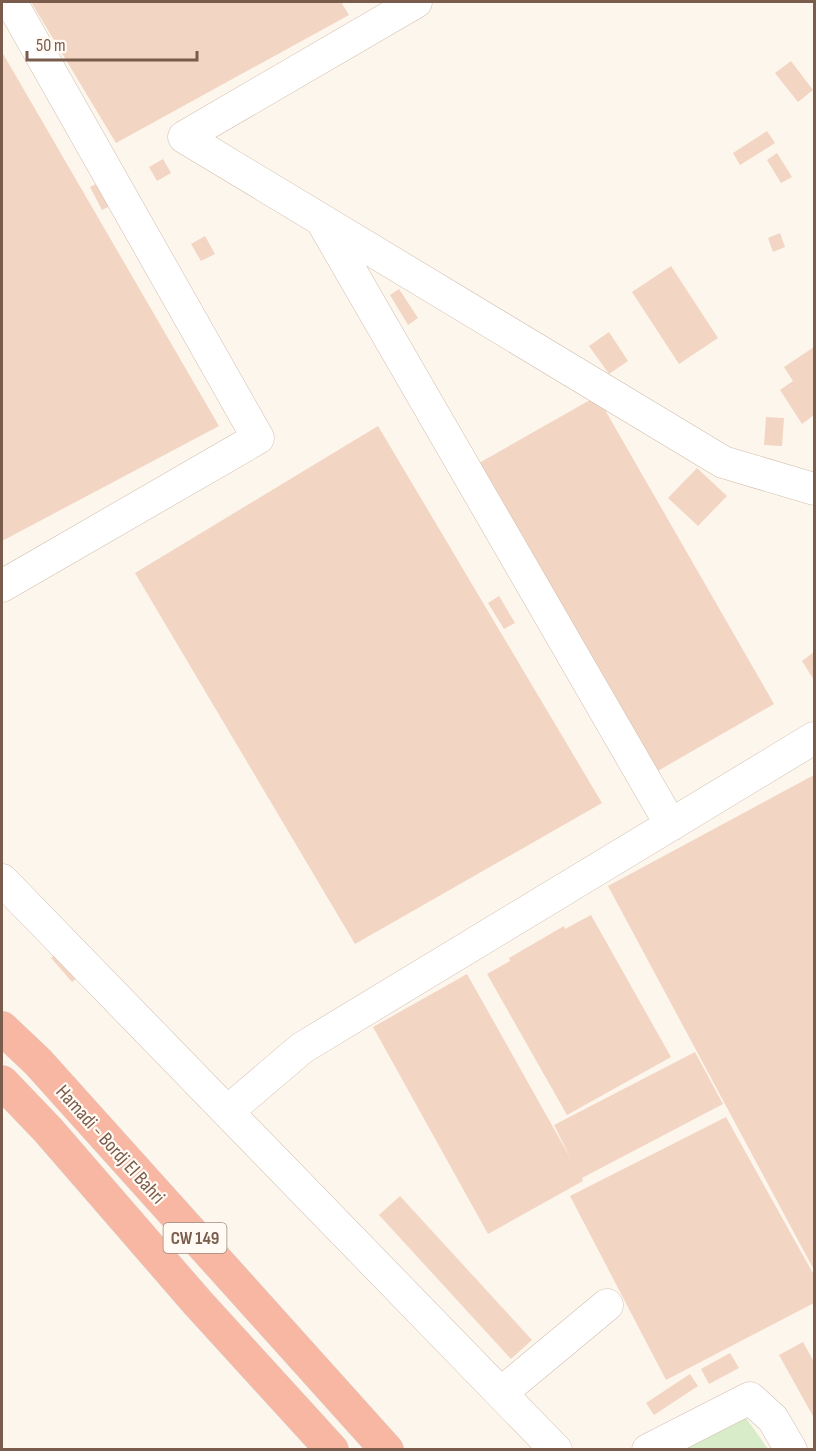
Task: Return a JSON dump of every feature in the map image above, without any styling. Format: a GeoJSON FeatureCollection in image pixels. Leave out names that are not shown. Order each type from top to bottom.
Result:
{"type":"FeatureCollection","features":[{"type":"Feature","properties":{"kind":"highway","name":"Hamadi - Bordj El Bahri"},"geometry":{"type":"LineString","coordinates":[[2,1028],[38,1062],[387,1449]]}},
{"type":"Feature","properties":{"kind":"highway","name":"Hamadi - Bordj El Bahri"},"geometry":{"type":"LineString","coordinates":[[2,1082],[48,1131],[197,1302],[332,1449]]}},
{"type":"Feature","properties":{"kind":"lane"},"geometry":{"type":"LineString","coordinates":[[2,586],[258,438],[11,2]]}},
{"type":"Feature","properties":{"kind":"lane"},"geometry":{"type":"LineString","coordinates":[[416,2],[377,11],[184,137],[723,462],[814,489]]}},
{"type":"Feature","properties":{"kind":"lane"},"geometry":{"type":"LineString","coordinates":[[321,220],[671,825]]}},
{"type":"Feature","properties":{"kind":"lane"},"geometry":{"type":"LineString","coordinates":[[228,1111],[302,1048],[814,738]]}},
{"type":"Feature","properties":{"kind":"lane"},"geometry":{"type":"LineString","coordinates":[[2,880],[556,1449]]}},
{"type":"Feature","properties":{"kind":"lane"},"geometry":{"type":"LineString","coordinates":[[501,1393],[607,1305]]}},
{"type":"Feature","properties":{"kind":"lane"},"geometry":{"type":"LineString","coordinates":[[648,1449],[750,1398],[772,1419],[791,1449]]}},
{"type":"Feature","properties":{"kind":"green space"},"geometry":{"type":"Polygon","coordinates":[[[735,1413],[746,1418],[768,1449],[666,1450],[735,1413]]]}},
{"type":"Feature","properties":{"kind":"building"},"geometry":{"type":"Polygon","coordinates":[[[31,2],[341,2],[349,15],[116,143],[31,2]]]}},
{"type":"Feature","properties":{"kind":"building"},"geometry":{"type":"Polygon","coordinates":[[[2,52],[219,426],[2,541],[2,52]]]}},
{"type":"Feature","properties":{"kind":"building"},"geometry":{"type":"Polygon","coordinates":[[[791,61],[813,90],[798,102],[775,73],[791,61]]]}},
{"type":"Feature","properties":{"kind":"building"},"geometry":{"type":"Polygon","coordinates":[[[767,131],[775,143],[740,165],[733,153],[767,131]]]}},
{"type":"Feature","properties":{"kind":"building"},"geometry":{"type":"Polygon","coordinates":[[[777,153],[792,177],[781,183],[767,160],[777,153]]]}},
{"type":"Feature","properties":{"kind":"building"},"geometry":{"type":"Polygon","coordinates":[[[163,159],[171,173],[157,181],[149,167],[163,159]]]}},
{"type":"Feature","properties":{"kind":"building"},"geometry":{"type":"Polygon","coordinates":[[[100,182],[112,205],[102,210],[90,187],[100,182]]]}},
{"type":"Feature","properties":{"kind":"building"},"geometry":{"type":"Polygon","coordinates":[[[780,233],[785,247],[773,252],[768,238],[780,233]]]}},
{"type":"Feature","properties":{"kind":"building"},"geometry":{"type":"Polygon","coordinates":[[[205,236],[215,254],[201,261],[191,244],[205,236]]]}},
{"type":"Feature","properties":{"kind":"building"},"geometry":{"type":"Polygon","coordinates":[[[671,266],[718,338],[679,364],[632,292],[671,266]]]}},
{"type":"Feature","properties":{"kind":"building"},"geometry":{"type":"Polygon","coordinates":[[[399,289],[418,318],[408,325],[390,295],[399,289]]]}},
{"type":"Feature","properties":{"kind":"building"},"geometry":{"type":"Polygon","coordinates":[[[609,332],[628,361],[609,374],[589,346],[609,332]]]}},
{"type":"Feature","properties":{"kind":"building"},"geometry":{"type":"Polygon","coordinates":[[[814,347],[814,415],[802,424],[780,390],[793,381],[784,367],[814,347]]]}},
{"type":"Feature","properties":{"kind":"building"},"geometry":{"type":"Polygon","coordinates":[[[597,396],[774,704],[656,772],[479,463],[597,396]]]}},
{"type":"Feature","properties":{"kind":"building"},"geometry":{"type":"Polygon","coordinates":[[[766,417],[784,418],[782,446],[764,445],[766,417]]]}},
{"type":"Feature","properties":{"kind":"building"},"geometry":{"type":"Polygon","coordinates":[[[378,426],[602,803],[355,944],[135,573],[378,426]]]}},
{"type":"Feature","properties":{"kind":"building"},"geometry":{"type":"Polygon","coordinates":[[[697,468],[727,496],[698,526],[668,498],[697,468]]]}},
{"type":"Feature","properties":{"kind":"building"},"geometry":{"type":"Polygon","coordinates":[[[499,596],[515,623],[504,629],[488,603],[499,596]]]}},
{"type":"Feature","properties":{"kind":"building"},"geometry":{"type":"Polygon","coordinates":[[[814,652],[814,680],[802,661],[814,652]]]}},
{"type":"Feature","properties":{"kind":"building"},"geometry":{"type":"Polygon","coordinates":[[[814,775],[814,1270],[608,886],[814,775]]]}},
{"type":"Feature","properties":{"kind":"building"},"geometry":{"type":"Polygon","coordinates":[[[591,915],[671,1057],[567,1115],[487,974],[510,961],[509,958],[564,926],[565,929],[591,915]]]}},
{"type":"Feature","properties":{"kind":"building"},"geometry":{"type":"Polygon","coordinates":[[[59,951],[81,975],[72,982],[51,958],[59,951]]]}},
{"type":"Feature","properties":{"kind":"building"},"geometry":{"type":"Polygon","coordinates":[[[467,974],[571,1159],[554,1125],[695,1052],[723,1104],[582,1178],[583,1181],[488,1234],[373,1027],[467,974]]]}},
{"type":"Feature","properties":{"kind":"building"},"geometry":{"type":"Polygon","coordinates":[[[726,1117],[814,1275],[814,1303],[666,1380],[570,1196],[726,1117]]]}},
{"type":"Feature","properties":{"kind":"building"},"geometry":{"type":"Polygon","coordinates":[[[400,1196],[532,1340],[511,1359],[379,1215],[400,1196]]]}},
{"type":"Feature","properties":{"kind":"building"},"geometry":{"type":"Polygon","coordinates":[[[803,1342],[814,1362],[814,1418],[779,1355],[803,1342]]]}},
{"type":"Feature","properties":{"kind":"building"},"geometry":{"type":"Polygon","coordinates":[[[730,1353],[739,1368],[709,1384],[701,1369],[730,1353]]]}},
{"type":"Feature","properties":{"kind":"building"},"geometry":{"type":"Polygon","coordinates":[[[690,1374],[698,1386],[654,1415],[646,1403],[690,1374]]]}}]}
